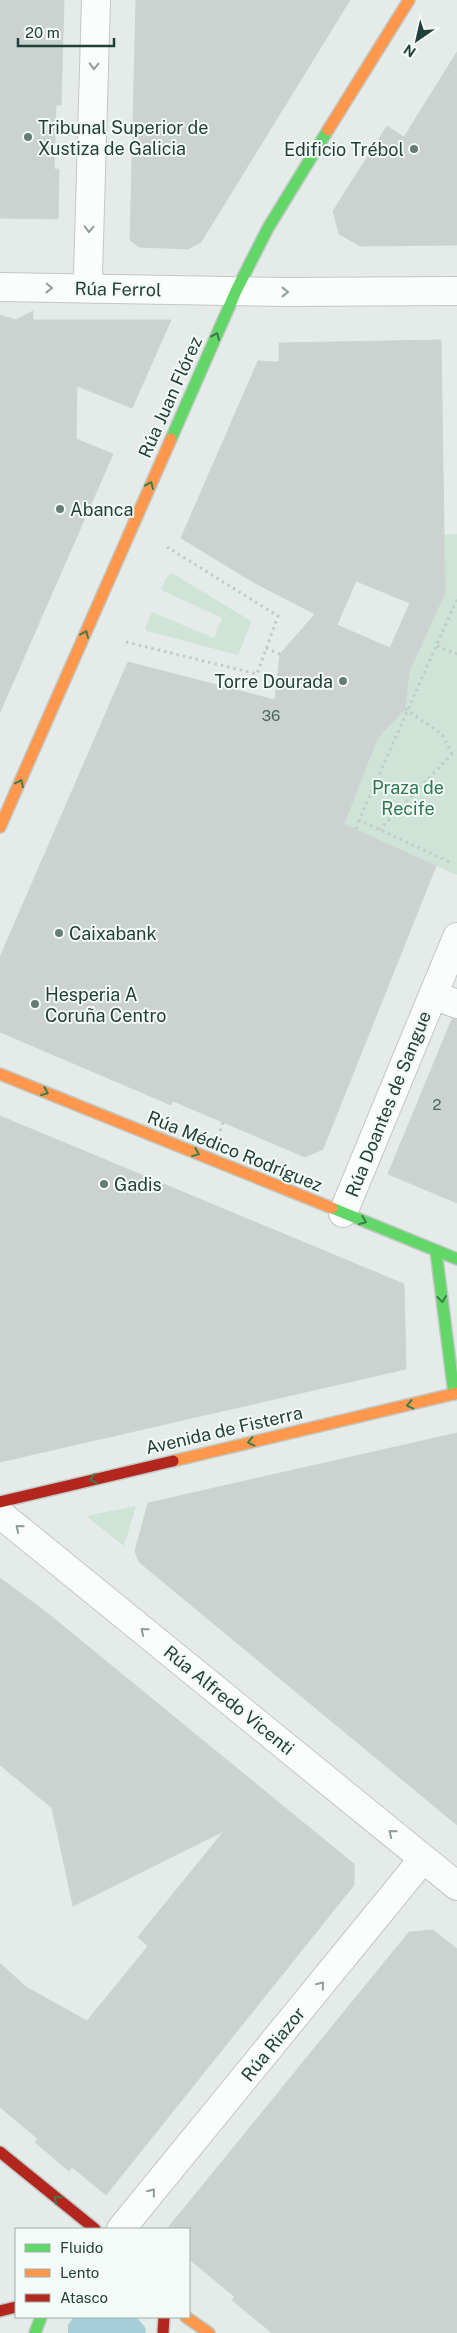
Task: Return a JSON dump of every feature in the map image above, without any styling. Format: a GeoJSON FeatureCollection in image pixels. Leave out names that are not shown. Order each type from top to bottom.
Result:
{"type":"FeatureCollection","features":[{"type":"Feature","properties":{"kind":"street"},"geometry":{"type":"LineString","coordinates":[[93,289],[88,275],[96,0]]}},
{"type":"Feature","properties":{"kind":"street","name":"Rúa Juan Flórez"},"geometry":{"type":"LineString","coordinates":[[0,827],[236,291],[268,228],[409,0]]}},
{"type":"Feature","properties":{"kind":"street","name":"Rúa Ferrol"},"geometry":{"type":"LineString","coordinates":[[0,287],[236,291],[457,291]]}},
{"type":"Feature","properties":{"kind":"street","name":"Rúa Doantes de Sangue"},"geometry":{"type":"LineString","coordinates":[[343,1213],[445,999],[457,938]]}},
{"type":"Feature","properties":{"kind":"street","name":"Rúa Médico Rodríguez"},"geometry":{"type":"LineString","coordinates":[[0,1074],[457,1259]]}},
{"type":"Feature","properties":{"kind":"street"},"geometry":{"type":"LineString","coordinates":[[436,1251],[457,1272]]}},
{"type":"Feature","properties":{"kind":"street"},"geometry":{"type":"LineString","coordinates":[[436,1251],[456,1394]]}},
{"type":"Feature","properties":{"kind":"street","name":"Avenida de Fisterra"},"geometry":{"type":"LineString","coordinates":[[0,1502],[456,1394]]}},
{"type":"Feature","properties":{"kind":"street","name":"Rúa Alfredo Vicenti"},"geometry":{"type":"LineString","coordinates":[[0,1514],[457,1886]]}},
{"type":"Feature","properties":{"kind":"street","name":"Rúa Riazor"},"geometry":{"type":"LineString","coordinates":[[122,2228],[423,1859]]}},
{"type":"Feature","properties":{"kind":"street"},"geometry":{"type":"LineString","coordinates":[[0,2152],[94,2228]]}},
{"type":"Feature","properties":{"kind":"street"},"geometry":{"type":"LineString","coordinates":[[0,2311],[15,2307]]}},
{"type":"Feature","properties":{"kind":"street"},"geometry":{"type":"LineString","coordinates":[[36,2333],[41,2318]]}},
{"type":"Feature","properties":{"kind":"street"},"geometry":{"type":"LineString","coordinates":[[163,2333],[164,2318]]}},
{"type":"Feature","properties":{"kind":"street"},"geometry":{"type":"LineString","coordinates":[[187,2318],[209,2333]]}},
{"type":"Feature","properties":{"kind":"path"},"geometry":{"type":"LineString","coordinates":[[126,642],[257,674],[278,616],[167,547]]}},
{"type":"Feature","properties":{"kind":"path"},"geometry":{"type":"LineString","coordinates":[[356,829],[457,599]]}},
{"type":"Feature","properties":{"kind":"path"},"geometry":{"type":"LineString","coordinates":[[437,646],[457,654]]}},
{"type":"Feature","properties":{"kind":"path"},"geometry":{"type":"LineString","coordinates":[[266,648],[280,654]]}},
{"type":"Feature","properties":{"kind":"path"},"geometry":{"type":"LineString","coordinates":[[407,710],[442,734],[452,754]]}},
{"type":"Feature","properties":{"kind":"path"},"geometry":{"type":"LineString","coordinates":[[452,754],[457,755]]}},
{"type":"Feature","properties":{"kind":"path"},"geometry":{"type":"LineString","coordinates":[[379,830],[452,754]]}},
{"type":"Feature","properties":{"kind":"path"},"geometry":{"type":"LineString","coordinates":[[359,820],[449,862]]}},
{"type":"Feature","properties":{"kind":"path"},"geometry":{"type":"LineString","coordinates":[[220,1131],[223,1122]]}},
{"type":"Feature","properties":{"kind":"green space","name":"Praza de Recife"},"geometry":{"type":"Polygon","coordinates":[[[457,534],[457,875],[344,824],[377,739],[405,709],[409,672],[445,593],[444,535],[457,534]]]}},
{"type":"Feature","properties":{"kind":"green space"},"geometry":{"type":"Polygon","coordinates":[[[172,573],[251,621],[238,655],[147,631],[145,628],[152,612],[214,638],[222,618],[161,590],[166,578],[172,573]]]}},
{"type":"Feature","properties":{"kind":"green space"},"geometry":{"type":"Polygon","coordinates":[[[136,1506],[124,1546],[86,1516],[136,1506]]]}},
{"type":"Feature","properties":{"kind":"water"},"geometry":{"type":"Polygon","coordinates":[[[73,2318],[137,2318],[145,2327],[146,2333],[68,2333],[68,2325],[73,2318]]]}},
{"type":"Feature","properties":{"kind":"building","name":"Tribunal Superior de Xustiza de Galicia"},"geometry":{"type":"Polygon","coordinates":[[[0,0],[64,0],[61,105],[56,105],[54,169],[59,169],[58,219],[0,218],[0,0]]]}},
{"type":"Feature","properties":{"kind":"building"},"geometry":{"type":"Polygon","coordinates":[[[136,0],[350,0],[201,242],[188,249],[139,247],[130,240],[136,0]]]}},
{"type":"Feature","properties":{"kind":"building","name":"Edificio Trébol"},"geometry":{"type":"Polygon","coordinates":[[[457,52],[457,245],[360,246],[339,234],[333,211],[387,126],[404,137],[457,52]]]}},
{"type":"Feature","properties":{"kind":"building"},"geometry":{"type":"Polygon","coordinates":[[[33,311],[33,320],[171,320],[132,408],[77,386],[76,439],[113,454],[0,712],[0,315],[16,320],[33,311]]]}},
{"type":"Feature","properties":{"kind":"building"},"geometry":{"type":"Polygon","coordinates":[[[441,340],[445,593],[409,672],[405,709],[377,739],[344,824],[436,866],[323,1149],[305,1157],[173,1101],[171,1105],[0,1032],[0,957],[128,662],[275,700],[280,654],[315,614],[253,582],[181,538],[258,361],[279,362],[279,343],[441,340]],[[356,581],[337,625],[390,648],[410,603],[356,581]]]}},
{"type":"Feature","properties":{"kind":"building"},"geometry":{"type":"Polygon","coordinates":[[[452,1019],[457,1019],[457,1203],[388,1174],[452,1019]]]}},
{"type":"Feature","properties":{"kind":"building"},"geometry":{"type":"Polygon","coordinates":[[[0,1116],[404,1284],[406,1369],[0,1462],[0,1116]]]}},
{"type":"Feature","properties":{"kind":"building"},"geometry":{"type":"Polygon","coordinates":[[[457,1433],[457,1825],[139,1562],[135,1551],[148,1503],[457,1433]]]}},
{"type":"Feature","properties":{"kind":"building"},"geometry":{"type":"Polygon","coordinates":[[[0,1578],[46,1612],[354,1864],[354,1885],[106,2195],[72,2167],[69,2171],[35,2142],[38,2139],[0,2107],[0,1963],[26,1987],[87,2021],[148,1946],[138,1937],[224,1831],[73,1906],[52,1808],[0,1765],[0,1578]]]}},
{"type":"Feature","properties":{"kind":"building"},"geometry":{"type":"Polygon","coordinates":[[[433,1930],[457,1949],[457,2333],[272,2333],[232,2300],[235,2297],[190,2260],[190,2228],[168,2228],[409,1932],[433,1930]]]}},
{"type":"Feature","properties":{"kind":"traffic: fast"},"geometry":{"type":"LineString","coordinates":[[171,439],[236,291],[268,228],[328,130]]}},
{"type":"Feature","properties":{"kind":"traffic: fast"},"geometry":{"type":"LineString","coordinates":[[332,1208],[457,1259]]}},
{"type":"Feature","properties":{"kind":"traffic: fast"},"geometry":{"type":"LineString","coordinates":[[436,1251],[454,1394]]}},
{"type":"Feature","properties":{"kind":"traffic: fast"},"geometry":{"type":"LineString","coordinates":[[35,2333],[41,2318]]}},
{"type":"Feature","properties":{"kind":"traffic: slow"},"geometry":{"type":"LineString","coordinates":[[328,130],[409,0]]}},
{"type":"Feature","properties":{"kind":"traffic: slow"},"geometry":{"type":"LineString","coordinates":[[0,827],[171,439]]}},
{"type":"Feature","properties":{"kind":"traffic: slow"},"geometry":{"type":"LineString","coordinates":[[0,1074],[332,1208]]}},
{"type":"Feature","properties":{"kind":"traffic: slow"},"geometry":{"type":"LineString","coordinates":[[173,1461],[457,1393]]}},
{"type":"Feature","properties":{"kind":"traffic: slow"},"geometry":{"type":"LineString","coordinates":[[187,2318],[209,2333]]}},
{"type":"Feature","properties":{"kind":"traffic: jam"},"geometry":{"type":"LineString","coordinates":[[0,1502],[173,1461]]}},
{"type":"Feature","properties":{"kind":"traffic: jam"},"geometry":{"type":"LineString","coordinates":[[0,2152],[94,2228]]}},
{"type":"Feature","properties":{"kind":"traffic: jam"},"geometry":{"type":"LineString","coordinates":[[0,2311],[15,2307]]}},
{"type":"Feature","properties":{"kind":"traffic: jam"},"geometry":{"type":"LineString","coordinates":[[163,2333],[164,2318]]}},
{"type":"Feature","properties":{"kind":"place","name":"Tribunal Superior de Xustiza de Galicia"},"geometry":{"type":"Point","coordinates":[28,137]}},
{"type":"Feature","properties":{"kind":"place","name":"Edificio Trébol"},"geometry":{"type":"Point","coordinates":[414,149]}},
{"type":"Feature","properties":{"kind":"place","name":"Abanca"},"geometry":{"type":"Point","coordinates":[60,509]}},
{"type":"Feature","properties":{"kind":"place","name":"Torre Dourada"},"geometry":{"type":"Point","coordinates":[343,681]}},
{"type":"Feature","properties":{"kind":"place","name":"Caixabank"},"geometry":{"type":"Point","coordinates":[59,933]}},
{"type":"Feature","properties":{"kind":"place","name":"Hesperia A Coruña Centro"},"geometry":{"type":"Point","coordinates":[35,1004]}},
{"type":"Feature","properties":{"kind":"place","name":"Gadis"},"geometry":{"type":"Point","coordinates":[104,1184]}}]}
